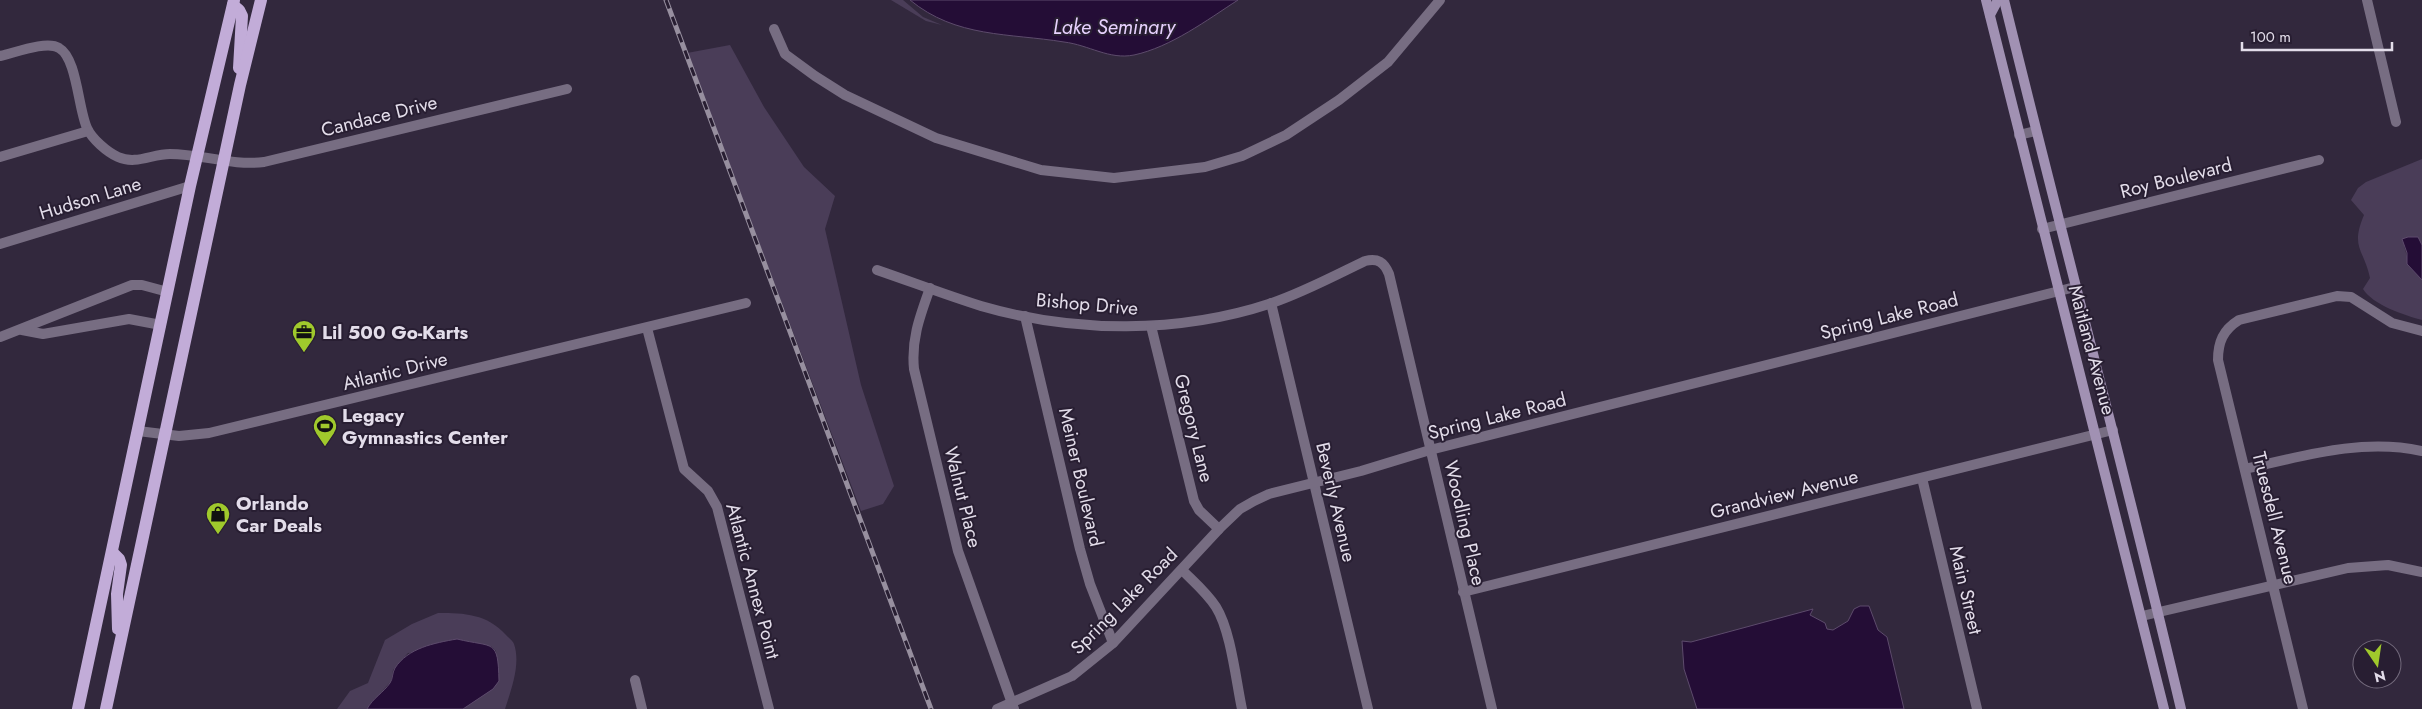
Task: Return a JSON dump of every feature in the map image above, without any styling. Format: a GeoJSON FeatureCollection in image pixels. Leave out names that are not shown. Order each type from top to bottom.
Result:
{"type":"FeatureCollection","features":[{"type":"Feature","properties":{"kind":"main road"},"geometry":{"type":"LineString","coordinates":[[106,709],[223,161],[261,0]]}},
{"type":"Feature","properties":{"kind":"main road","name":"Maitland Avenue"},"geometry":{"type":"LineString","coordinates":[[1986,0],[2042,229],[2097,434],[2164,709]]}},
{"type":"Feature","properties":{"kind":"main road"},"geometry":{"type":"LineString","coordinates":[[1990,15],[1998,0]]}},
{"type":"Feature","properties":{"kind":"main road","name":"Maitland Avenue"},"geometry":{"type":"LineString","coordinates":[[2004,0],[2059,226],[2113,430],[2181,709]]}},
{"type":"Feature","properties":{"kind":"main road"},"geometry":{"type":"LineString","coordinates":[[234,3],[242,16],[239,40],[240,85]]}},
{"type":"Feature","properties":{"kind":"main road"},"geometry":{"type":"LineString","coordinates":[[78,709],[190,186],[234,3]]}},
{"type":"Feature","properties":{"kind":"main road"},"geometry":{"type":"LineString","coordinates":[[112,552],[119,558],[121,565],[117,594],[118,651]]}},
{"type":"Feature","properties":{"kind":"main road"},"geometry":{"type":"LineString","coordinates":[[87,668],[88,709]]}},
{"type":"Feature","properties":{"kind":"street"},"geometry":{"type":"LineString","coordinates":[[774,29],[785,54],[845,96],[936,138],[1040,170],[1114,178],[1205,167],[1242,156],[1286,135],[1338,100],[1388,62],[1440,0]]}},
{"type":"Feature","properties":{"kind":"street"},"geometry":{"type":"LineString","coordinates":[[2367,0],[2396,122]]}},
{"type":"Feature","properties":{"kind":"street"},"geometry":{"type":"LineString","coordinates":[[0,56],[46,45],[59,47],[70,59],[81,111],[88,131],[0,157]]}},
{"type":"Feature","properties":{"kind":"street","name":"Candace Drive"},"geometry":{"type":"LineString","coordinates":[[88,131],[103,147],[118,157],[131,160],[168,154],[198,156],[223,161],[264,162],[568,88]]}},
{"type":"Feature","properties":{"kind":"street"},"geometry":{"type":"LineString","coordinates":[[2019,134],[2036,131]]}},
{"type":"Feature","properties":{"kind":"street","name":"Roy Boulevard"},"geometry":{"type":"LineString","coordinates":[[2042,229],[2319,160]]}},
{"type":"Feature","properties":{"kind":"street","name":"Hudson Lane"},"geometry":{"type":"LineString","coordinates":[[0,244],[190,186]]}},
{"type":"Feature","properties":{"kind":"street","name":"Bishop Drive"},"geometry":{"type":"LineString","coordinates":[[877,270],[982,306],[1026,316],[1097,326],[1150,326],[1226,315],[1270,303],[1308,289],[1365,261],[1372,259],[1380,261]]}},
{"type":"Feature","properties":{"kind":"street","name":"Woodling Place"},"geometry":{"type":"LineString","coordinates":[[1380,261],[1386,265],[1389,274],[1492,709]]}},
{"type":"Feature","properties":{"kind":"street"},"geometry":{"type":"LineString","coordinates":[[0,337],[132,285],[142,285],[168,292]]}},
{"type":"Feature","properties":{"kind":"street","name":"Spring Lake Road"},"geometry":{"type":"LineString","coordinates":[[997,709],[1013,706],[1072,676],[1113,642],[1240,509],[1269,494],[1314,484],[1430,450],[2075,287]]}},
{"type":"Feature","properties":{"kind":"street","name":"Walnut Place"},"geometry":{"type":"LineString","coordinates":[[930,288],[915,331],[912,352],[914,369],[958,551],[1013,706]]}},
{"type":"Feature","properties":{"kind":"street","name":"Truesdell Avenue"},"geometry":{"type":"LineString","coordinates":[[2303,709],[2218,360],[2218,345],[2230,326],[2239,320],[2337,296],[2351,297],[2392,323],[2422,331]]}},
{"type":"Feature","properties":{"kind":"street","name":"Atlantic Drive"},"geometry":{"type":"LineString","coordinates":[[138,431],[164,436],[188,437],[209,434],[746,303]]}},
{"type":"Feature","properties":{"kind":"street","name":"Beverly Avenue"},"geometry":{"type":"LineString","coordinates":[[1270,303],[1368,709]]}},
{"type":"Feature","properties":{"kind":"street","name":"Meiner Boulevard"},"geometry":{"type":"LineString","coordinates":[[1026,316],[1080,548],[1090,584],[1113,642]]}},
{"type":"Feature","properties":{"kind":"street"},"geometry":{"type":"LineString","coordinates":[[21,330],[43,334],[130,318],[161,325]]}},
{"type":"Feature","properties":{"kind":"street","name":"Gregory Lane"},"geometry":{"type":"LineString","coordinates":[[1150,326],[1192,496],[1199,510],[1219,529]]}},
{"type":"Feature","properties":{"kind":"street","name":"Atlantic Annex Point"},"geometry":{"type":"LineString","coordinates":[[647,328],[684,469],[708,491],[718,507],[769,709]]}},
{"type":"Feature","properties":{"kind":"street","name":"Grandview Avenue"},"geometry":{"type":"LineString","coordinates":[[1464,592],[2113,430]]}},
{"type":"Feature","properties":{"kind":"street"},"geometry":{"type":"LineString","coordinates":[[2245,469],[2326,451],[2361,446],[2402,447],[2422,451]]}},
{"type":"Feature","properties":{"kind":"street","name":"Main Street"},"geometry":{"type":"LineString","coordinates":[[1922,478],[1977,709]]}},
{"type":"Feature","properties":{"kind":"street"},"geometry":{"type":"LineString","coordinates":[[2142,616],[2348,568],[2388,565],[2422,572]]}},
{"type":"Feature","properties":{"kind":"street"},"geometry":{"type":"LineString","coordinates":[[1182,570],[1209,597],[1218,609],[1224,625],[1242,709]]}},
{"type":"Feature","properties":{"kind":"street"},"geometry":{"type":"LineString","coordinates":[[635,680],[642,709]]}},
{"type":"Feature","properties":{"kind":"shaded area"},"geometry":{"type":"Polygon","coordinates":[[[891,0],[903,0],[923,17],[942,25],[926,21],[891,0]]]}},
{"type":"Feature","properties":{"kind":"shaded area"},"geometry":{"type":"Polygon","coordinates":[[[730,45],[764,107],[804,167],[835,196],[825,229],[861,385],[894,486],[883,504],[861,511],[687,53],[730,45]]]}},
{"type":"Feature","properties":{"kind":"shaded area"},"geometry":{"type":"Polygon","coordinates":[[[2422,159],[2422,245],[2418,240],[2404,246],[2408,260],[2422,280],[2422,320],[2381,305],[2363,289],[2370,278],[2358,242],[2360,226],[2364,215],[2351,200],[2358,188],[2366,182],[2422,159]]]}},
{"type":"Feature","properties":{"kind":"shaded area"},"geometry":{"type":"Polygon","coordinates":[[[438,613],[466,614],[483,619],[499,628],[513,642],[516,652],[516,668],[505,709],[463,709],[499,681],[496,651],[491,646],[408,653],[393,670],[391,681],[367,709],[337,709],[350,691],[368,683],[385,640],[412,624],[438,613]]]}},
{"type":"Feature","properties":{"kind":"water","name":"Lake Seminary"},"geometry":{"type":"Polygon","coordinates":[[[910,0],[1238,0],[1162,46],[1134,55],[1116,56],[1064,42],[1003,35],[964,28],[928,12],[910,0]]]}},
{"type":"Feature","properties":{"kind":"water"},"geometry":{"type":"Polygon","coordinates":[[[2418,237],[2422,245],[2422,280],[2407,264],[2407,253],[2402,239],[2418,237]]]}},
{"type":"Feature","properties":{"kind":"water"},"geometry":{"type":"Polygon","coordinates":[[[1860,606],[1869,606],[1878,630],[1887,637],[1904,709],[1697,709],[1684,669],[1682,641],[1691,642],[1813,609],[1810,615],[1825,623],[1827,629],[1833,630],[1848,621],[1854,609],[1860,606]]]}},
{"type":"Feature","properties":{"kind":"water"},"geometry":{"type":"Polygon","coordinates":[[[457,639],[486,645],[495,651],[499,681],[493,689],[463,709],[367,709],[390,683],[393,672],[400,661],[414,651],[457,639]]]}},
{"type":"Feature","properties":{"kind":"railway"},"geometry":{"type":"LineString","coordinates":[[666,0],[931,709]]}},
{"type":"Feature","properties":{"kind":"place","name":"Lil 500 Go-Karts"},"geometry":{"type":"Point","coordinates":[304,353]}},
{"type":"Feature","properties":{"kind":"place","name":"Legacy Gymnastics Center"},"geometry":{"type":"Point","coordinates":[325,447]}},
{"type":"Feature","properties":{"kind":"place","name":"Orlando Car Deals"},"geometry":{"type":"Point","coordinates":[218,535]}}]}
